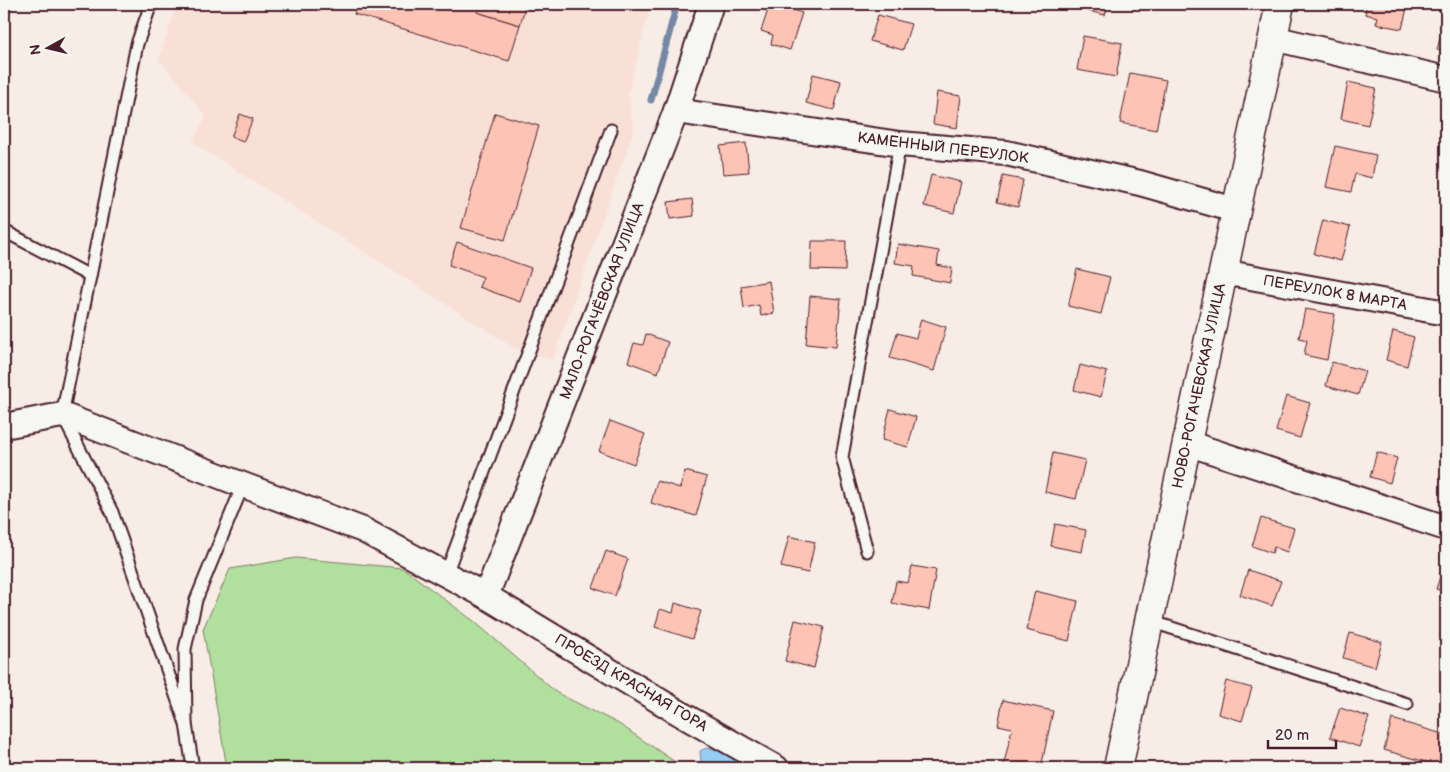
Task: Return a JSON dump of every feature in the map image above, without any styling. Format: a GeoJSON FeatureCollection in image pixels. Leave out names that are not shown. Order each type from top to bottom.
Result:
{"type":"FeatureCollection","features":[{"type":"Feature","properties":{"kind":"main road","name":"НОВО-РОГАЧЕВСКАЯ УЛИЦА"},"geometry":{"type":"LineString","coordinates":[[1118,768],[1280,4]]}},
{"type":"Feature","properties":{"kind":"street","name":"МАЛО-РОГАЧЁВСКАЯ УЛИЦА"},"geometry":{"type":"LineString","coordinates":[[486,596],[676,111],[711,4]]}},
{"type":"Feature","properties":{"kind":"street"},"geometry":{"type":"LineString","coordinates":[[1272,38],[1446,79]]}},
{"type":"Feature","properties":{"kind":"street","name":"КАМЕННЫЙ ПЕРЕУЛОК"},"geometry":{"type":"LineString","coordinates":[[676,111],[900,144],[1006,154],[1140,182],[1235,210]]}},
{"type":"Feature","properties":{"kind":"street","name":"ПЕРЕУЛОК 8 МАРТА"},"geometry":{"type":"LineString","coordinates":[[1223,272],[1446,313]]}},
{"type":"Feature","properties":{"kind":"street"},"geometry":{"type":"LineString","coordinates":[[4,426],[62,415]]}},
{"type":"Feature","properties":{"kind":"street","name":"ПРОЕЗД КРАСНАЯ ГОРА"},"geometry":{"type":"LineString","coordinates":[[62,415],[364,530],[486,596],[686,717],[776,768]]}},
{"type":"Feature","properties":{"kind":"street"},"geometry":{"type":"LineString","coordinates":[[1187,443],[1446,528]]}},
{"type":"Feature","properties":{"kind":"lane"},"geometry":{"type":"LineString","coordinates":[[151,4],[137,44],[62,415],[112,512],[186,724]]}},
{"type":"Feature","properties":{"kind":"lane"},"geometry":{"type":"LineString","coordinates":[[446,574],[611,130]]}},
{"type":"Feature","properties":{"kind":"lane"},"geometry":{"type":"LineString","coordinates":[[867,551],[842,457],[900,144]]}},
{"type":"Feature","properties":{"kind":"lane"},"geometry":{"type":"LineString","coordinates":[[4,231],[90,276]]}},
{"type":"Feature","properties":{"kind":"lane"},"geometry":{"type":"LineString","coordinates":[[193,768],[186,724],[185,649],[196,600],[243,485]]}},
{"type":"Feature","properties":{"kind":"lane"},"geometry":{"type":"LineString","coordinates":[[1149,621],[1407,704]]}},
{"type":"Feature","properties":{"kind":"shaded area"},"geometry":{"type":"Polygon","coordinates":[[[177,4],[651,4],[628,93],[634,130],[553,360],[513,347],[192,142],[206,116],[159,59],[177,4]]]}},
{"type":"Feature","properties":{"kind":"green space"},"geometry":{"type":"Polygon","coordinates":[[[296,558],[403,568],[475,622],[557,693],[619,724],[684,768],[227,768],[203,629],[230,569],[296,558]]]}},
{"type":"Feature","properties":{"kind":"water"},"geometry":{"type":"Polygon","coordinates":[[[706,748],[726,751],[753,768],[705,768],[701,765],[700,751],[706,748]]]}},
{"type":"Feature","properties":{"kind":"building"},"geometry":{"type":"Polygon","coordinates":[[[357,4],[480,4],[477,12],[520,25],[509,61],[354,14],[357,4]]]}},
{"type":"Feature","properties":{"kind":"building"},"geometry":{"type":"Polygon","coordinates":[[[480,4],[526,4],[520,25],[477,12],[480,4]]]}},
{"type":"Feature","properties":{"kind":"building"},"geometry":{"type":"Polygon","coordinates":[[[770,4],[776,4],[802,13],[790,50],[771,44],[773,35],[761,31],[770,4]]]}},
{"type":"Feature","properties":{"kind":"building"},"geometry":{"type":"Polygon","coordinates":[[[1081,4],[1108,4],[1105,15],[1080,9],[1081,4]]]}},
{"type":"Feature","properties":{"kind":"building"},"geometry":{"type":"Polygon","coordinates":[[[1367,4],[1408,4],[1402,29],[1376,24],[1378,17],[1365,14],[1367,4]]]}},
{"type":"Feature","properties":{"kind":"building"},"geometry":{"type":"Polygon","coordinates":[[[878,15],[911,24],[903,50],[870,41],[878,15]]]}},
{"type":"Feature","properties":{"kind":"building"},"geometry":{"type":"Polygon","coordinates":[[[1446,19],[1446,52],[1437,50],[1446,19]]]}},
{"type":"Feature","properties":{"kind":"building"},"geometry":{"type":"Polygon","coordinates":[[[1083,36],[1122,43],[1116,77],[1077,70],[1083,36]]]}},
{"type":"Feature","properties":{"kind":"building"},"geometry":{"type":"Polygon","coordinates":[[[1130,73],[1166,80],[1156,130],[1120,123],[1130,73]]]}},
{"type":"Feature","properties":{"kind":"building"},"geometry":{"type":"Polygon","coordinates":[[[813,74],[841,81],[834,110],[806,103],[813,74]]]}},
{"type":"Feature","properties":{"kind":"building"},"geometry":{"type":"Polygon","coordinates":[[[1348,82],[1376,88],[1368,125],[1341,119],[1348,82]]]}},
{"type":"Feature","properties":{"kind":"building"},"geometry":{"type":"Polygon","coordinates":[[[937,92],[961,96],[957,128],[933,124],[937,92]]]}},
{"type":"Feature","properties":{"kind":"building"},"geometry":{"type":"Polygon","coordinates":[[[495,113],[539,126],[505,240],[461,228],[495,113]]]}},
{"type":"Feature","properties":{"kind":"building"},"geometry":{"type":"Polygon","coordinates":[[[240,114],[253,119],[243,142],[231,137],[240,114]]]}},
{"type":"Feature","properties":{"kind":"building"},"geometry":{"type":"Polygon","coordinates":[[[746,143],[749,172],[723,174],[720,146],[746,143]]]}},
{"type":"Feature","properties":{"kind":"building"},"geometry":{"type":"Polygon","coordinates":[[[1335,146],[1376,155],[1372,178],[1355,174],[1351,192],[1326,187],[1335,146]]]}},
{"type":"Feature","properties":{"kind":"building"},"geometry":{"type":"Polygon","coordinates":[[[931,175],[961,182],[954,213],[924,206],[931,175]]]}},
{"type":"Feature","properties":{"kind":"building"},"geometry":{"type":"Polygon","coordinates":[[[1003,176],[1023,180],[1018,207],[997,202],[1003,176]]]}},
{"type":"Feature","properties":{"kind":"building"},"geometry":{"type":"Polygon","coordinates":[[[692,199],[694,216],[670,219],[668,202],[692,199]]]}},
{"type":"Feature","properties":{"kind":"building"},"geometry":{"type":"Polygon","coordinates":[[[1323,220],[1350,227],[1341,261],[1314,254],[1323,220]]]}},
{"type":"Feature","properties":{"kind":"building"},"geometry":{"type":"Polygon","coordinates":[[[812,241],[846,241],[845,271],[811,270],[812,241]]]}},
{"type":"Feature","properties":{"kind":"building"},"geometry":{"type":"Polygon","coordinates":[[[457,242],[531,268],[520,302],[479,287],[483,277],[449,265],[457,242]]]}},
{"type":"Feature","properties":{"kind":"building"},"geometry":{"type":"Polygon","coordinates":[[[898,244],[939,251],[937,265],[952,268],[950,283],[913,276],[914,266],[895,263],[898,244]]]}},
{"type":"Feature","properties":{"kind":"building"},"geometry":{"type":"Polygon","coordinates":[[[1077,269],[1110,277],[1101,314],[1068,306],[1077,269]]]}},
{"type":"Feature","properties":{"kind":"building"},"geometry":{"type":"Polygon","coordinates":[[[769,281],[774,313],[761,316],[759,305],[744,308],[741,286],[769,281]]]}},
{"type":"Feature","properties":{"kind":"building"},"geometry":{"type":"Polygon","coordinates":[[[810,296],[841,299],[836,347],[806,344],[810,296]]]}},
{"type":"Feature","properties":{"kind":"building"},"geometry":{"type":"Polygon","coordinates":[[[1305,309],[1335,314],[1327,360],[1304,355],[1307,340],[1299,338],[1305,309]]]}},
{"type":"Feature","properties":{"kind":"building"},"geometry":{"type":"Polygon","coordinates":[[[921,319],[946,327],[934,371],[890,358],[897,333],[916,338],[921,319]]]}},
{"type":"Feature","properties":{"kind":"building"},"geometry":{"type":"Polygon","coordinates":[[[1393,331],[1414,337],[1407,366],[1386,360],[1393,331]]]}},
{"type":"Feature","properties":{"kind":"building"},"geometry":{"type":"Polygon","coordinates":[[[646,334],[668,342],[658,373],[628,362],[634,343],[643,345],[646,334]]]}},
{"type":"Feature","properties":{"kind":"building"},"geometry":{"type":"Polygon","coordinates":[[[1332,362],[1365,371],[1358,395],[1326,386],[1332,362]]]}},
{"type":"Feature","properties":{"kind":"building"},"geometry":{"type":"Polygon","coordinates":[[[1080,365],[1107,372],[1101,397],[1074,390],[1080,365]]]}},
{"type":"Feature","properties":{"kind":"building"},"geometry":{"type":"Polygon","coordinates":[[[1286,396],[1310,403],[1300,438],[1276,431],[1286,396]]]}},
{"type":"Feature","properties":{"kind":"building"},"geometry":{"type":"Polygon","coordinates":[[[890,409],[916,417],[908,447],[882,440],[890,409]]]}},
{"type":"Feature","properties":{"kind":"building"},"geometry":{"type":"Polygon","coordinates":[[[610,421],[645,434],[634,464],[599,451],[610,421]]]}},
{"type":"Feature","properties":{"kind":"building"},"geometry":{"type":"Polygon","coordinates":[[[1377,452],[1397,458],[1390,483],[1370,477],[1377,452]]]}},
{"type":"Feature","properties":{"kind":"building"},"geometry":{"type":"Polygon","coordinates":[[[1053,453],[1085,460],[1076,499],[1045,492],[1053,453]]]}},
{"type":"Feature","properties":{"kind":"building"},"geometry":{"type":"Polygon","coordinates":[[[685,471],[707,477],[696,516],[651,503],[657,481],[680,488],[685,471]]]}},
{"type":"Feature","properties":{"kind":"building"},"geometry":{"type":"Polygon","coordinates":[[[1261,518],[1294,528],[1287,552],[1274,547],[1272,553],[1252,546],[1261,518]]]}},
{"type":"Feature","properties":{"kind":"building"},"geometry":{"type":"Polygon","coordinates":[[[1055,524],[1086,530],[1082,552],[1051,546],[1055,524]]]}},
{"type":"Feature","properties":{"kind":"building"},"geometry":{"type":"Polygon","coordinates":[[[789,536],[815,542],[808,573],[781,567],[789,536]]]}},
{"type":"Feature","properties":{"kind":"building"},"geometry":{"type":"Polygon","coordinates":[[[606,551],[628,559],[615,596],[593,588],[606,551]]]}},
{"type":"Feature","properties":{"kind":"building"},"geometry":{"type":"Polygon","coordinates":[[[1446,563],[1446,592],[1436,589],[1446,563]]]}},
{"type":"Feature","properties":{"kind":"building"},"geometry":{"type":"Polygon","coordinates":[[[912,566],[936,570],[929,610],[892,603],[896,581],[908,583],[912,566]]]}},
{"type":"Feature","properties":{"kind":"building"},"geometry":{"type":"Polygon","coordinates":[[[1248,570],[1281,581],[1272,606],[1240,595],[1248,570]]]}},
{"type":"Feature","properties":{"kind":"building"},"geometry":{"type":"Polygon","coordinates":[[[1035,591],[1078,601],[1069,641],[1026,630],[1035,591]]]}},
{"type":"Feature","properties":{"kind":"building"},"geometry":{"type":"Polygon","coordinates":[[[675,603],[701,611],[692,639],[655,627],[660,609],[673,613],[675,603]]]}},
{"type":"Feature","properties":{"kind":"building"},"geometry":{"type":"Polygon","coordinates":[[[795,620],[824,627],[814,668],[785,661],[795,620]]]}},
{"type":"Feature","properties":{"kind":"building"},"geometry":{"type":"Polygon","coordinates":[[[1350,633],[1382,642],[1375,667],[1343,658],[1350,633]]]}},
{"type":"Feature","properties":{"kind":"building"},"geometry":{"type":"Polygon","coordinates":[[[1226,681],[1252,688],[1242,721],[1218,714],[1226,681]]]}},
{"type":"Feature","properties":{"kind":"building"},"geometry":{"type":"Polygon","coordinates":[[[1003,700],[1053,711],[1041,768],[1003,768],[1012,728],[998,725],[1003,700]]]}},
{"type":"Feature","properties":{"kind":"building"},"geometry":{"type":"Polygon","coordinates":[[[1340,708],[1369,717],[1359,747],[1330,737],[1340,708]]]}},
{"type":"Feature","properties":{"kind":"building"},"geometry":{"type":"Polygon","coordinates":[[[1392,719],[1446,735],[1446,744],[1440,766],[1384,750],[1392,719]]]}},
{"type":"Feature","properties":{"kind":"waterway"},"geometry":{"type":"LineString","coordinates":[[651,100],[677,4]]}}]}
